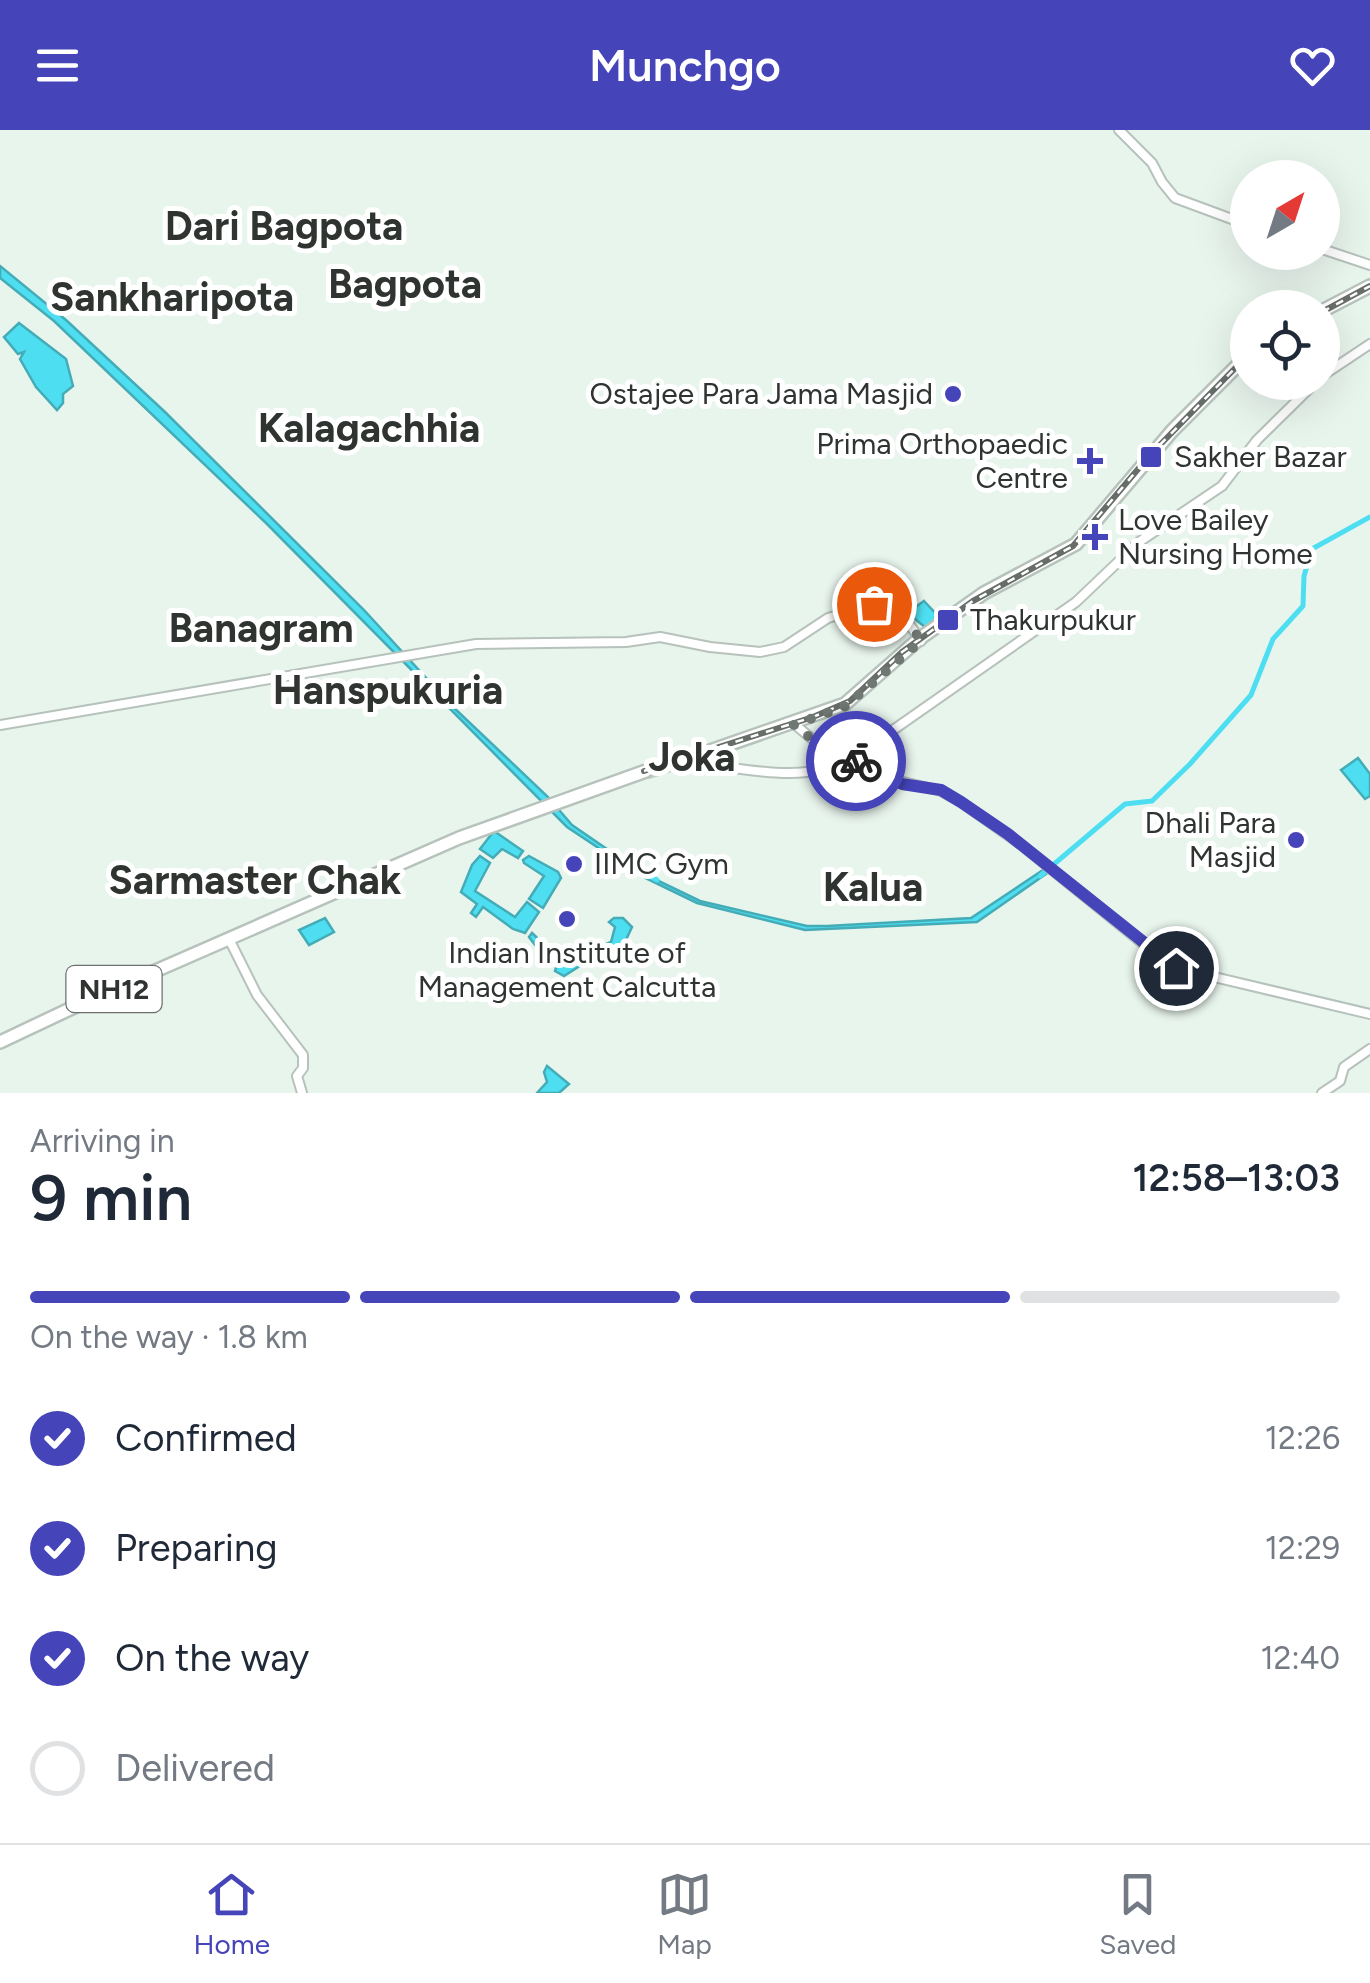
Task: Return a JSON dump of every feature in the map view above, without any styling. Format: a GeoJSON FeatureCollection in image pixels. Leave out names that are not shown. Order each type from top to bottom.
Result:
{"type":"FeatureCollection","features":[{"type":"Feature","properties":{"kind":"highway"},"geometry":{"type":"LineString","coordinates":[[1340,303],[1370,287]]}},
{"type":"Feature","properties":{"kind":"highway"},"geometry":{"type":"LineString","coordinates":[[690,759],[836,708],[962,610],[1076,544],[1147,460],[1230,375]]}},
{"type":"Feature","properties":{"kind":"highway","name":"NH12"},"geometry":{"type":"LineString","coordinates":[[0,1042],[459,838],[646,773]]}},
{"type":"Feature","properties":{"kind":"main road"},"geometry":{"type":"LineString","coordinates":[[1119,130],[1152,163],[1176,198],[1230,218]]}},
{"type":"Feature","properties":{"kind":"main road"},"geometry":{"type":"LineString","coordinates":[[1340,254],[1370,265]]}},
{"type":"Feature","properties":{"kind":"main road"},"geometry":{"type":"LineString","coordinates":[[1340,362],[1370,343]]}},
{"type":"Feature","properties":{"kind":"main road"},"geometry":{"type":"LineString","coordinates":[[690,759],[804,772],[823,770],[852,758],[1000,650],[1062,611],[1136,541],[1226,479],[1254,440],[1297,400]]}},
{"type":"Feature","properties":{"kind":"main road"},"geometry":{"type":"LineString","coordinates":[[0,725],[476,644],[626,642],[660,637],[710,648],[760,652],[784,647],[828,618],[857,606],[874,604],[889,605],[900,612],[920,640]]}},
{"type":"Feature","properties":{"kind":"main road"},"geometry":{"type":"LineString","coordinates":[[794,724],[806,735],[902,784],[941,790],[1002,830],[1172,967],[1370,1014]]}},
{"type":"Feature","properties":{"kind":"main road"},"geometry":{"type":"LineString","coordinates":[[229,939],[257,995],[303,1055],[304,1066],[296,1076],[302,1093]]}},
{"type":"Feature","properties":{"kind":"main road"},"geometry":{"type":"LineString","coordinates":[[1322,1093],[1340,1081],[1344,1067],[1370,1049]]}},
{"type":"Feature","properties":{"kind":"water"},"geometry":{"type":"Polygon","coordinates":[[[0,266],[66,320],[165,412],[572,825],[642,873],[700,901],[807,926],[971,918],[1043,870],[1046,874],[977,922],[805,930],[697,903],[639,875],[567,827],[267,524],[54,321],[0,278],[0,266]]]}},
{"type":"Feature","properties":{"kind":"water"},"geometry":{"type":"Polygon","coordinates":[[[19,323],[66,359],[73,386],[63,394],[63,403],[57,410],[36,387],[20,359],[24,352],[18,354],[4,337],[19,323]]]}},
{"type":"Feature","properties":{"kind":"water"},"geometry":{"type":"Polygon","coordinates":[[[924,601],[940,618],[925,627],[911,616],[924,601]]]}},
{"type":"Feature","properties":{"kind":"water"},"geometry":{"type":"Polygon","coordinates":[[[1358,758],[1370,774],[1370,796],[1365,799],[1341,770],[1358,758]]]}},
{"type":"Feature","properties":{"kind":"water"},"geometry":{"type":"Polygon","coordinates":[[[494,831],[523,851],[518,858],[502,849],[493,858],[480,849],[494,831]]]}},
{"type":"Feature","properties":{"kind":"water"},"geometry":{"type":"Polygon","coordinates":[[[480,856],[490,863],[475,891],[515,917],[527,902],[539,912],[525,933],[483,907],[476,917],[471,913],[477,904],[461,892],[480,856]]]}},
{"type":"Feature","properties":{"kind":"water"},"geometry":{"type":"Polygon","coordinates":[[[529,856],[558,872],[561,878],[543,908],[529,899],[544,876],[524,863],[529,856]]]}},
{"type":"Feature","properties":{"kind":"water"},"geometry":{"type":"Polygon","coordinates":[[[325,918],[334,932],[309,945],[299,930],[325,918]]]}},
{"type":"Feature","properties":{"kind":"water"},"geometry":{"type":"Polygon","coordinates":[[[623,918],[632,927],[625,942],[564,976],[555,971],[558,962],[541,953],[529,937],[532,933],[556,956],[569,960],[611,942],[615,927],[609,922],[623,918]]]}},
{"type":"Feature","properties":{"kind":"water"},"geometry":{"type":"Polygon","coordinates":[[[547,1066],[569,1084],[559,1093],[537,1093],[547,1082],[547,1066]]]}},
{"type":"Feature","properties":{"kind":"waterway"},"geometry":{"type":"LineString","coordinates":[[1040,876],[1125,804],[1152,801],[1190,764],[1251,695],[1273,639],[1303,606],[1304,576],[1312,549],[1370,517]]}},
{"type":"Feature","properties":{"kind":"waterway"},"geometry":{"type":"LineString","coordinates":[[618,858],[657,880]]}},
{"type":"Feature","properties":{"kind":"tunnel"},"geometry":{"type":"LineString","coordinates":[[647,774],[685,762]]}},
{"type":"Feature","properties":{"kind":"railway"},"geometry":{"type":"LineString","coordinates":[[1340,302],[1370,286]]}},
{"type":"Feature","properties":{"kind":"railway"},"geometry":{"type":"LineString","coordinates":[[644,771],[813,717],[850,701],[902,652],[973,601],[1073,546],[1150,455],[1230,373]]}},
{"type":"Feature","properties":{"kind":"way so far"},"geometry":{"type":"LineString","coordinates":[[856,761],[794,725],[846,706],[921,641],[904,615],[889,605],[874,604]]}},
{"type":"Feature","properties":{"kind":"place","name":"Ostajee Para Jama Masjid"},"geometry":{"type":"Point","coordinates":[953,394]}},
{"type":"Feature","properties":{"kind":"place","name":"Sakher Bazar"},"geometry":{"type":"Point","coordinates":[1151,457]}},
{"type":"Feature","properties":{"kind":"place","name":"Prima Orthopaedic Centre"},"geometry":{"type":"Point","coordinates":[1090,461]}},
{"type":"Feature","properties":{"kind":"place","name":"Love Bailey Nursing Home"},"geometry":{"type":"Point","coordinates":[1095,537]}},
{"type":"Feature","properties":{"kind":"place","name":"Thakurpukur"},"geometry":{"type":"Point","coordinates":[948,620]}},
{"type":"Feature","properties":{"kind":"place","name":"Dhali Para Masjid"},"geometry":{"type":"Point","coordinates":[1296,840]}},
{"type":"Feature","properties":{"kind":"place","name":"IIMC Gym"},"geometry":{"type":"Point","coordinates":[574,864]}},
{"type":"Feature","properties":{"kind":"place","name":"Indian Institute of Management Calcutta"},"geometry":{"type":"Point","coordinates":[567,919]}},
{"type":"Feature","properties":{"kind":"district","name":"Dari Bagpota"},"geometry":{"type":"Point","coordinates":[284,226]}},
{"type":"Feature","properties":{"kind":"district","name":"Bagpota"},"geometry":{"type":"Point","coordinates":[405,284]}},
{"type":"Feature","properties":{"kind":"district","name":"Sankharipota"},"geometry":{"type":"Point","coordinates":[172,297]}},
{"type":"Feature","properties":{"kind":"district","name":"Kalagachhia"},"geometry":{"type":"Point","coordinates":[369,428]}},
{"type":"Feature","properties":{"kind":"district","name":"Banagram"},"geometry":{"type":"Point","coordinates":[261,628]}},
{"type":"Feature","properties":{"kind":"district","name":"Hanspukuria"},"geometry":{"type":"Point","coordinates":[388,690]}},
{"type":"Feature","properties":{"kind":"district","name":"Joka"},"geometry":{"type":"Point","coordinates":[692,757]}},
{"type":"Feature","properties":{"kind":"district","name":"Sarmaster Chak"},"geometry":{"type":"Point","coordinates":[255,880]}},
{"type":"Feature","properties":{"kind":"district","name":"Kalua"},"geometry":{"type":"Point","coordinates":[873,887]}},
{"type":"Feature","properties":{"kind":"route"},"geometry":{"type":"LineString","coordinates":[[856,761],[902,784],[941,790],[961,802],[1008,834],[1176,968]]}}]}
